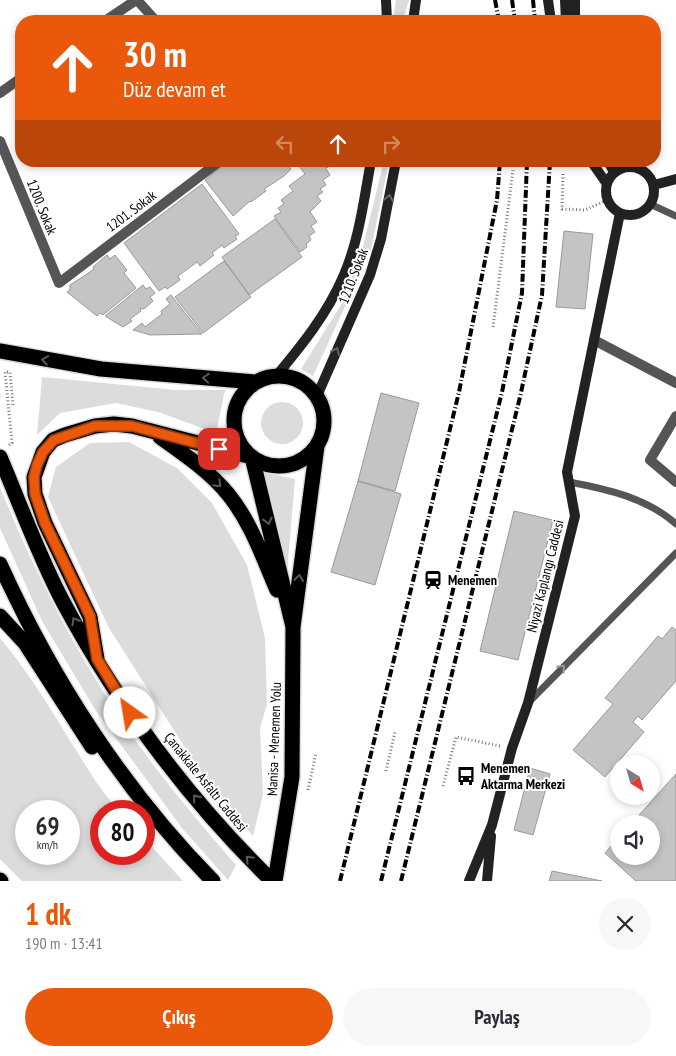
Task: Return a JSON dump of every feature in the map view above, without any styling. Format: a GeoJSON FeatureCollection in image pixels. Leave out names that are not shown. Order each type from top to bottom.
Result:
{"type":"FeatureCollection","features":[{"type":"Feature","properties":{"kind":"highway"},"geometry":{"type":"LineString","coordinates":[[0,352],[101,369],[255,382],[277,375],[292,377],[306,384],[317,396]]}},
{"type":"Feature","properties":{"kind":"highway","name":"Manisa - Menemen Yolu"},"geometry":{"type":"LineString","coordinates":[[255,382],[245,390],[234,413],[237,438],[252,457],[293,627]]}},
{"type":"Feature","properties":{"kind":"highway","name":"Manisa - Menemen Yolu"},"geometry":{"type":"LineString","coordinates":[[274,881],[292,776],[293,627],[317,446],[322,434],[324,421],[322,408],[317,396]]}},
{"type":"Feature","properties":{"kind":"highway"},"geometry":{"type":"LineString","coordinates":[[97,659],[90,616],[45,523],[35,494],[34,477],[37,465],[43,452],[54,440],[80,430],[114,424],[252,457],[262,463],[287,465],[304,458],[317,446]]}},
{"type":"Feature","properties":{"kind":"highway"},"geometry":{"type":"LineString","coordinates":[[153,432],[210,476],[228,494],[248,525],[293,627]]}},
{"type":"Feature","properties":{"kind":"highway","name":"Çanakkale Asfaltı Caddesi"},"geometry":{"type":"LineString","coordinates":[[3,453],[62,599],[130,713],[226,836],[274,881]]}},
{"type":"Feature","properties":{"kind":"highway"},"geometry":{"type":"LineString","coordinates":[[0,564],[48,658],[90,727],[119,770],[168,832],[213,881]]}},
{"type":"Feature","properties":{"kind":"highway"},"geometry":{"type":"LineString","coordinates":[[0,616],[9,623],[25,643],[78,729],[129,798],[168,832]]}},
{"type":"Feature","properties":{"kind":"street"},"geometry":{"type":"LineString","coordinates":[[114,15],[136,0],[150,15]]}},
{"type":"Feature","properties":{"kind":"street"},"geometry":{"type":"LineString","coordinates":[[386,0],[387,15]]}},
{"type":"Feature","properties":{"kind":"street"},"geometry":{"type":"LineString","coordinates":[[413,15],[416,0]]}},
{"type":"Feature","properties":{"kind":"street"},"geometry":{"type":"LineString","coordinates":[[548,0],[550,15]]}},
{"type":"Feature","properties":{"kind":"street"},"geometry":{"type":"LineString","coordinates":[[565,0],[566,15]]}},
{"type":"Feature","properties":{"kind":"street"},"geometry":{"type":"LineString","coordinates":[[574,0],[575,15]]}},
{"type":"Feature","properties":{"kind":"street"},"geometry":{"type":"LineString","coordinates":[[0,93],[15,82]]}},
{"type":"Feature","properties":{"kind":"street","name":"1200. Sokak"},"geometry":{"type":"LineString","coordinates":[[0,141],[59,283]]}},
{"type":"Feature","properties":{"kind":"street","name":"1201. Sokak"},"geometry":{"type":"LineString","coordinates":[[59,283],[212,167]]}},
{"type":"Feature","properties":{"kind":"street","name":"1210. Sokak"},"geometry":{"type":"LineString","coordinates":[[277,375],[310,334],[344,276],[355,240],[370,167]]}},
{"type":"Feature","properties":{"kind":"street","name":"1210. Sokak"},"geometry":{"type":"LineString","coordinates":[[317,396],[370,275],[381,239],[395,167]]}},
{"type":"Feature","properties":{"kind":"street"},"geometry":{"type":"LineString","coordinates":[[595,167],[606,184],[607,200],[612,207],[620,213],[634,215],[642,212],[650,204],[654,193],[654,185],[645,172],[634,167]]}},
{"type":"Feature","properties":{"kind":"street"},"geometry":{"type":"LineString","coordinates":[[611,167],[614,172]]}},
{"type":"Feature","properties":{"kind":"street"},"geometry":{"type":"LineString","coordinates":[[606,184],[614,172],[620,167]]}},
{"type":"Feature","properties":{"kind":"street"},"geometry":{"type":"LineString","coordinates":[[654,185],[676,179]]}},
{"type":"Feature","properties":{"kind":"street","name":"Niyazi Kaplangı Caddesi"},"geometry":{"type":"LineString","coordinates":[[469,881],[492,825],[512,748],[528,703],[575,516],[568,472],[620,213]]}},
{"type":"Feature","properties":{"kind":"street"},"geometry":{"type":"LineString","coordinates":[[594,340],[676,383]]}},
{"type":"Feature","properties":{"kind":"street"},"geometry":{"type":"LineString","coordinates":[[676,416],[650,460],[676,482]]}},
{"type":"Feature","properties":{"kind":"street","name":"Niyazi Kaplangı Caddesi"},"geometry":{"type":"LineString","coordinates":[[487,881],[492,825]]}},
{"type":"Feature","properties":{"kind":"lane"},"geometry":{"type":"LineString","coordinates":[[650,204],[676,216]]}},
{"type":"Feature","properties":{"kind":"lane"},"geometry":{"type":"LineString","coordinates":[[569,482],[596,487],[648,504],[676,524]]}},
{"type":"Feature","properties":{"kind":"lane"},"geometry":{"type":"LineString","coordinates":[[528,703],[676,553]]}},
{"type":"Feature","properties":{"kind":"path"},"geometry":{"type":"LineString","coordinates":[[493,327],[513,170]]}},
{"type":"Feature","properties":{"kind":"path"},"geometry":{"type":"LineString","coordinates":[[563,174],[562,209],[585,210],[607,200]]}},
{"type":"Feature","properties":{"kind":"path"},"geometry":{"type":"LineString","coordinates":[[3,453],[12,443],[5,372],[10,372],[13,405]]}},
{"type":"Feature","properties":{"kind":"path"},"geometry":{"type":"LineString","coordinates":[[386,771],[395,732]]}},
{"type":"Feature","properties":{"kind":"path"},"geometry":{"type":"LineString","coordinates":[[443,786],[456,737],[512,748]]}},
{"type":"Feature","properties":{"kind":"path"},"geometry":{"type":"LineString","coordinates":[[308,790],[316,753]]}},
{"type":"Feature","properties":{"kind":"shaded area"},"geometry":{"type":"Polygon","coordinates":[[[396,0],[409,0],[404,15],[394,15],[396,0]]]}},
{"type":"Feature","properties":{"kind":"shaded area"},"geometry":{"type":"Polygon","coordinates":[[[383,167],[388,167],[371,250],[313,376],[301,369],[341,305],[361,254],[383,167]]]}},
{"type":"Feature","properties":{"kind":"shaded area"},"geometry":{"type":"Polygon","coordinates":[[[42,377],[176,390],[225,390],[216,433],[158,412],[116,403],[60,413],[37,435],[42,377]]]}},
{"type":"Feature","properties":{"kind":"shaded area"},"geometry":{"type":"Polygon","coordinates":[[[282,402],[297,408],[303,423],[297,438],[282,444],[267,438],[261,423],[267,408],[282,402]]]}},
{"type":"Feature","properties":{"kind":"shaded area"},"geometry":{"type":"Polygon","coordinates":[[[129,442],[177,468],[212,503],[247,565],[265,638],[267,704],[260,728],[263,794],[253,836],[212,790],[109,628],[48,497],[56,467],[90,443],[129,442]]]}},
{"type":"Feature","properties":{"kind":"shaded area"},"geometry":{"type":"Polygon","coordinates":[[[261,472],[295,479],[287,573],[261,472]]]}},
{"type":"Feature","properties":{"kind":"shaded area"},"geometry":{"type":"Polygon","coordinates":[[[0,487],[42,581],[90,671],[108,700],[166,781],[236,865],[228,880],[182,828],[96,711],[42,621],[0,528],[0,487]]]}},
{"type":"Feature","properties":{"kind":"shaded area"},"geometry":{"type":"Polygon","coordinates":[[[0,638],[52,711],[110,800],[90,800],[90,865],[155,865],[155,850],[183,881],[22,881],[0,859],[0,638]]]}},
{"type":"Feature","properties":{"kind":"building"},"geometry":{"type":"Polygon","coordinates":[[[221,167],[290,167],[291,169],[233,216],[205,180],[221,167]]]}},
{"type":"Feature","properties":{"kind":"building"},"geometry":{"type":"Polygon","coordinates":[[[300,167],[325,167],[330,175],[323,180],[326,185],[320,189],[323,192],[317,196],[321,201],[310,212],[317,222],[311,226],[315,232],[309,236],[311,240],[306,244],[307,247],[300,252],[274,216],[281,212],[278,208],[284,204],[281,200],[293,191],[289,186],[305,174],[300,167]]]}},
{"type":"Feature","properties":{"kind":"building"},"geometry":{"type":"Polygon","coordinates":[[[202,184],[239,234],[235,236],[237,239],[224,248],[222,245],[212,253],[214,255],[200,266],[197,262],[178,276],[180,280],[167,289],[165,287],[159,291],[124,243],[202,184]]]}},
{"type":"Feature","properties":{"kind":"building"},"geometry":{"type":"Polygon","coordinates":[[[275,219],[302,257],[249,295],[222,257],[275,219]]]}},
{"type":"Feature","properties":{"kind":"building"},"geometry":{"type":"Polygon","coordinates":[[[564,231],[593,234],[585,309],[556,307],[564,231]]]}},
{"type":"Feature","properties":{"kind":"building"},"geometry":{"type":"Polygon","coordinates":[[[107,255],[110,259],[115,255],[127,270],[124,273],[136,288],[103,315],[100,313],[97,316],[67,292],[70,290],[70,285],[93,270],[94,266],[107,255]]]}},
{"type":"Feature","properties":{"kind":"building"},"geometry":{"type":"Polygon","coordinates":[[[224,261],[251,297],[203,333],[175,297],[224,261]]]}},
{"type":"Feature","properties":{"kind":"building"},"geometry":{"type":"Polygon","coordinates":[[[143,285],[146,289],[150,287],[155,293],[150,297],[153,301],[144,309],[140,308],[141,311],[130,319],[132,321],[123,327],[105,316],[143,285]]]}},
{"type":"Feature","properties":{"kind":"building"},"geometry":{"type":"Polygon","coordinates":[[[171,295],[202,334],[150,335],[133,330],[142,323],[145,327],[162,314],[161,311],[170,304],[166,299],[171,295]]]}},
{"type":"Feature","properties":{"kind":"building"},"geometry":{"type":"Polygon","coordinates":[[[381,393],[419,403],[395,491],[358,481],[381,393]]]}},
{"type":"Feature","properties":{"kind":"building"},"geometry":{"type":"Polygon","coordinates":[[[358,481],[401,494],[375,585],[331,572],[358,481]]]}},
{"type":"Feature","properties":{"kind":"building","name":"Menemen"},"geometry":{"type":"Polygon","coordinates":[[[514,511],[553,520],[518,660],[480,651],[514,511]]]}},
{"type":"Feature","properties":{"kind":"building"},"geometry":{"type":"Polygon","coordinates":[[[672,627],[676,630],[676,681],[642,720],[638,716],[633,722],[644,732],[624,755],[610,755],[610,771],[605,777],[573,750],[613,704],[605,698],[658,636],[662,639],[672,627]]]}},
{"type":"Feature","properties":{"kind":"building"},"geometry":{"type":"Polygon","coordinates":[[[530,768],[550,774],[533,835],[514,830],[530,768]]]}},
{"type":"Feature","properties":{"kind":"building"},"geometry":{"type":"Polygon","coordinates":[[[676,774],[676,881],[636,881],[618,865],[660,865],[660,815],[639,815],[648,805],[660,805],[660,792],[676,774]]]}},
{"type":"Feature","properties":{"kind":"building"},"geometry":{"type":"Polygon","coordinates":[[[610,847],[610,858],[605,853],[610,847]]]}},
{"type":"Feature","properties":{"kind":"building"},"geometry":{"type":"Polygon","coordinates":[[[552,871],[602,881],[549,881],[552,871]]]}},
{"type":"Feature","properties":{"kind":"railway"},"geometry":{"type":"LineString","coordinates":[[495,0],[498,15]]}},
{"type":"Feature","properties":{"kind":"railway"},"geometry":{"type":"LineString","coordinates":[[512,0],[514,15]]}},
{"type":"Feature","properties":{"kind":"railway"},"geometry":{"type":"LineString","coordinates":[[533,0],[534,15]]}},
{"type":"Feature","properties":{"kind":"railway"},"geometry":{"type":"LineString","coordinates":[[340,881],[459,392],[497,200],[500,167]]}},
{"type":"Feature","properties":{"kind":"railway"},"geometry":{"type":"LineString","coordinates":[[381,881],[502,392],[522,293],[527,167]]}},
{"type":"Feature","properties":{"kind":"railway"},"geometry":{"type":"LineString","coordinates":[[401,881],[520,397],[542,295],[550,167]]}},
{"type":"Feature","properties":{"kind":"place","name":"Menemen"},"geometry":{"type":"Point","coordinates":[433,580]}},
{"type":"Feature","properties":{"kind":"place","name":"Menemen Aktarma Merkezi"},"geometry":{"type":"Point","coordinates":[466,776]}},
{"type":"Feature","properties":{"kind":"route"},"geometry":{"type":"LineString","coordinates":[[130,713],[97,659],[90,616],[45,523],[35,494],[34,477],[37,465],[43,452],[54,440],[65,434],[95,426],[114,424],[132,426],[219,449]]}}]}
